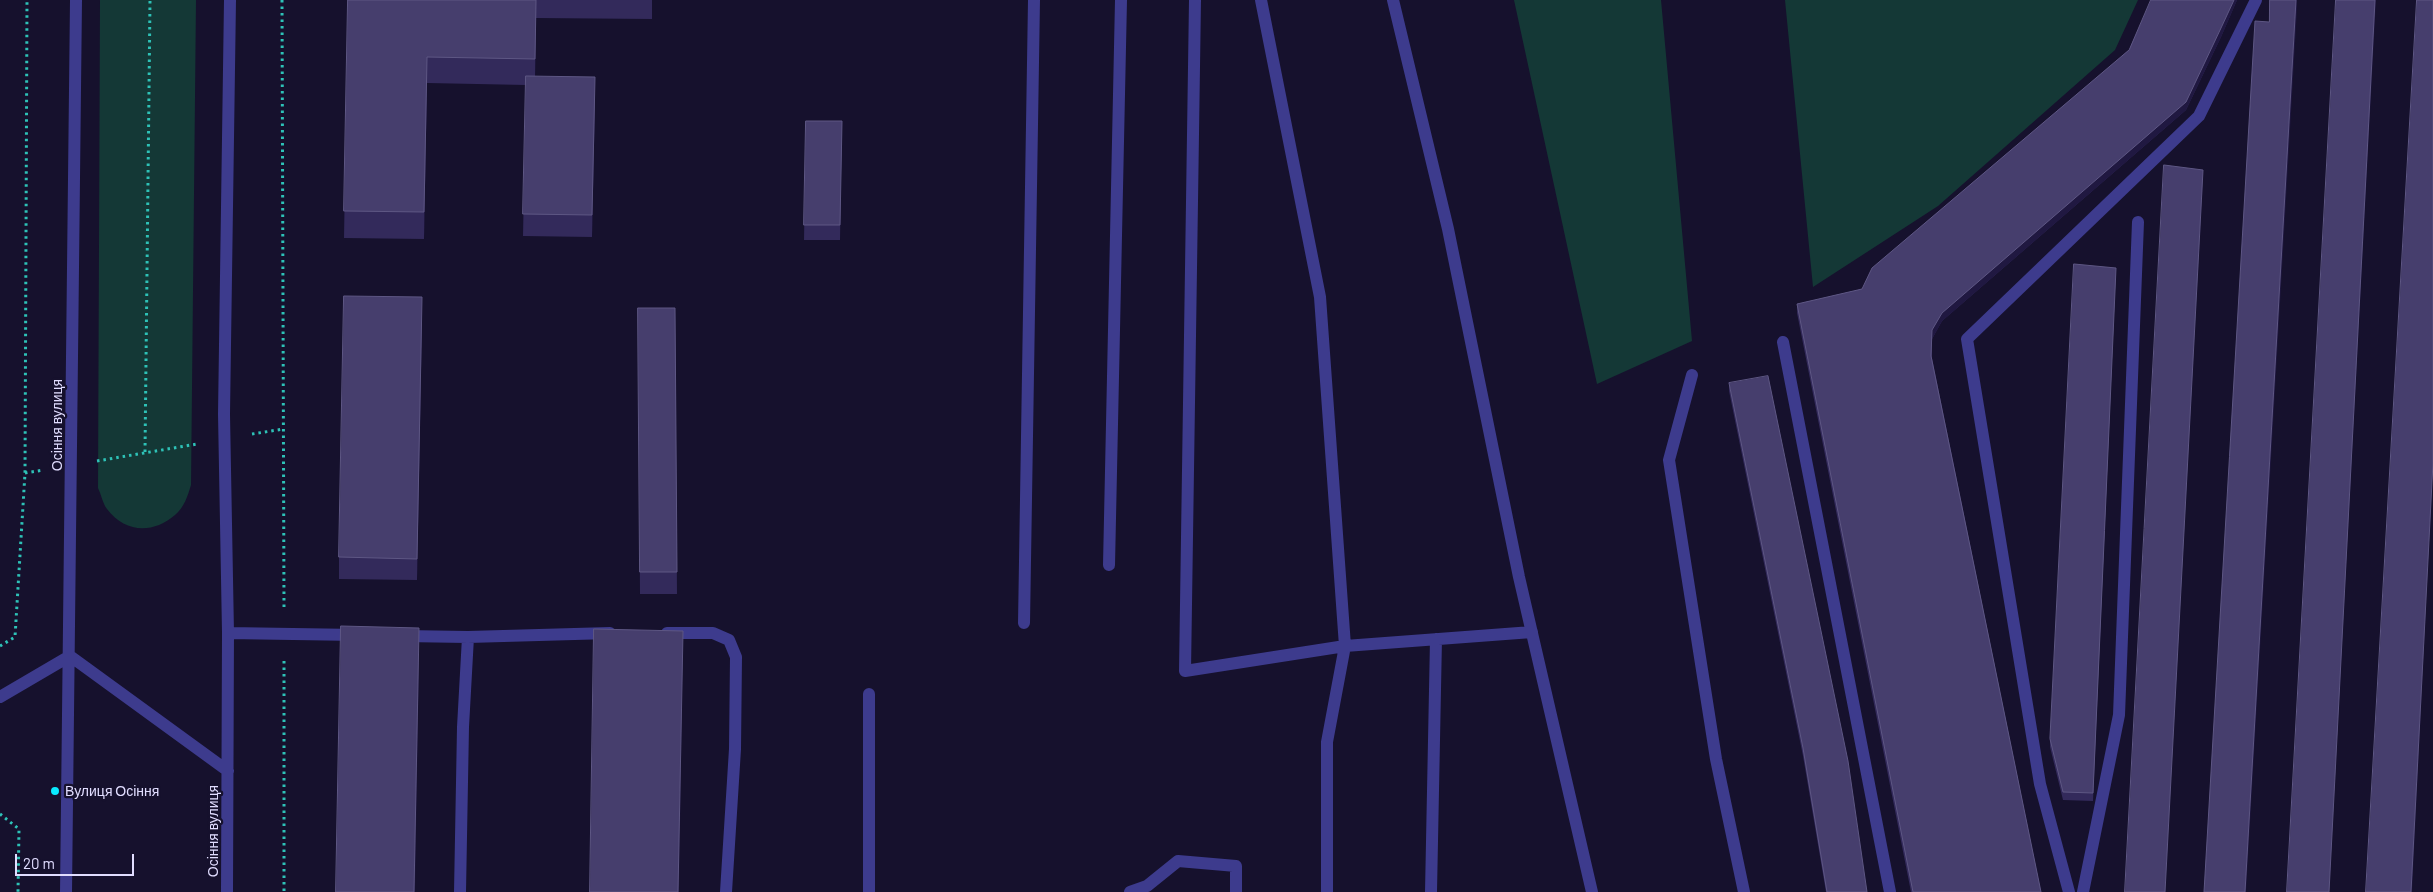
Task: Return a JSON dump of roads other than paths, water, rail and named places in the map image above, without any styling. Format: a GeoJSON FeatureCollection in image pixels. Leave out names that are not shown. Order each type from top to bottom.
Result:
{"type":"FeatureCollection","features":[{"type":"Feature","properties":{"kind":"street","name":"Осіння вулиця"},"geometry":{"type":"LineString","coordinates":[[76,0],[70,656],[228,771]]}},
{"type":"Feature","properties":{"kind":"street","name":"Осіння вулиця"},"geometry":{"type":"LineString","coordinates":[[228,892],[228,633],[224,439],[230,0]]}},
{"type":"Feature","properties":{"kind":"street"},"geometry":{"type":"LineString","coordinates":[[1024,623],[1034,0]]}},
{"type":"Feature","properties":{"kind":"street"},"geometry":{"type":"LineString","coordinates":[[1109,565],[1121,0]]}},
{"type":"Feature","properties":{"kind":"street"},"geometry":{"type":"LineString","coordinates":[[1195,0],[1184,671],[1345,646],[1532,632]]}},
{"type":"Feature","properties":{"kind":"street"},"geometry":{"type":"LineString","coordinates":[[1261,0],[1320,297],[1345,646],[1327,742],[1327,892]]}},
{"type":"Feature","properties":{"kind":"street"},"geometry":{"type":"LineString","coordinates":[[1393,0],[1448,229],[1532,632],[1592,892]]}},
{"type":"Feature","properties":{"kind":"street"},"geometry":{"type":"LineString","coordinates":[[2069,892],[2040,784],[1967,339],[2199,116],[2256,0]]}},
{"type":"Feature","properties":{"kind":"street"},"geometry":{"type":"LineString","coordinates":[[2084,892],[2119,715],[2138,222]]}},
{"type":"Feature","properties":{"kind":"street"},"geometry":{"type":"LineString","coordinates":[[1783,342],[1890,892]]}},
{"type":"Feature","properties":{"kind":"street"},"geometry":{"type":"LineString","coordinates":[[1692,375],[1669,460],[1716,758],[1744,892]]}},
{"type":"Feature","properties":{"kind":"street"},"geometry":{"type":"LineString","coordinates":[[228,633],[369,635]]}},
{"type":"Feature","properties":{"kind":"street"},"geometry":{"type":"LineString","coordinates":[[389,636],[468,637],[626,633]]}},
{"type":"Feature","properties":{"kind":"street"},"geometry":{"type":"LineString","coordinates":[[655,633],[713,633],[729,640],[736,657],[735,749],[726,892]]}},
{"type":"Feature","properties":{"kind":"street"},"geometry":{"type":"LineString","coordinates":[[460,892],[463,727],[468,637]]}},
{"type":"Feature","properties":{"kind":"street"},"geometry":{"type":"LineString","coordinates":[[1431,892],[1436,639]]}},
{"type":"Feature","properties":{"kind":"street"},"geometry":{"type":"LineString","coordinates":[[0,698],[70,656]]}},
{"type":"Feature","properties":{"kind":"street"},"geometry":{"type":"LineString","coordinates":[[66,892],[70,656]]}},
{"type":"Feature","properties":{"kind":"street"},"geometry":{"type":"LineString","coordinates":[[868,892],[869,694]]}},
{"type":"Feature","properties":{"kind":"street"},"geometry":{"type":"LineString","coordinates":[[1130,892],[1147,886],[1178,861],[1236,866],[1236,892]]}},
{"type":"Feature","properties":{"kind":"place","name":"Вулиця Осіння"},"geometry":{"type":"Point","coordinates":[55,791]}}]}
